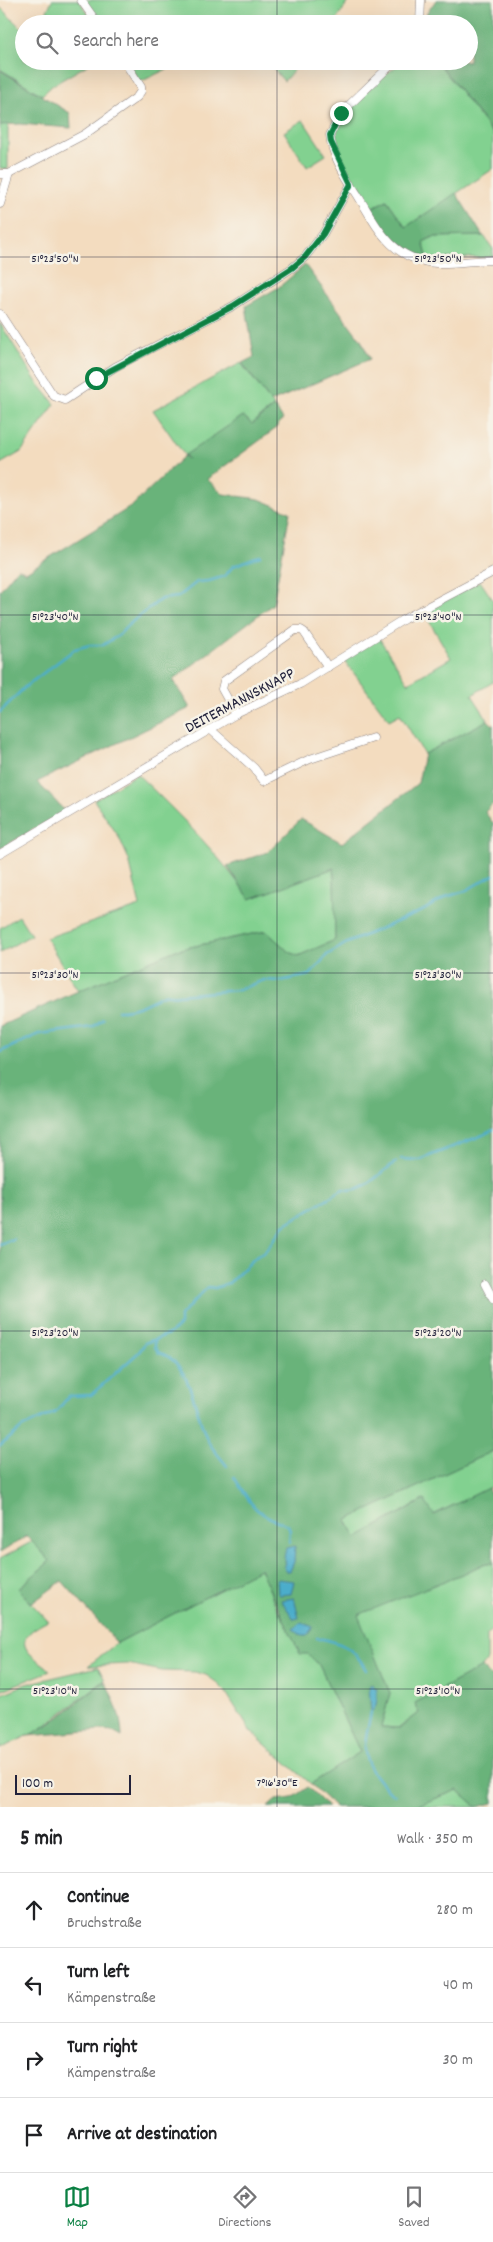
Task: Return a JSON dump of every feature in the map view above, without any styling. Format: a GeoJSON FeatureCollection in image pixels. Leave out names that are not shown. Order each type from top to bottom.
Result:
{"type":"FeatureCollection","features":[{"type":"Feature","properties":{"kind":"street"},"geometry":{"type":"LineString","coordinates":[[81,0],[92,15]]}},
{"type":"Feature","properties":{"kind":"street"},"geometry":{"type":"LineString","coordinates":[[421,15],[422,0]]}},
{"type":"Feature","properties":{"kind":"street"},"geometry":{"type":"LineString","coordinates":[[0,174],[9,174],[85,134],[137,97],[141,87],[130,70]]}},
{"type":"Feature","properties":{"kind":"street"},"geometry":{"type":"LineString","coordinates":[[386,70],[341,113],[330,135],[332,148],[351,184],[384,238],[401,252],[418,259],[436,263],[493,260]]}},
{"type":"Feature","properties":{"kind":"street"},"geometry":{"type":"LineString","coordinates":[[0,204],[9,174]]}},
{"type":"Feature","properties":{"kind":"street"},"geometry":{"type":"LineString","coordinates":[[0,314],[54,396],[64,400],[116,367],[233,306],[292,268],[305,257],[323,234],[351,184]]}},
{"type":"Feature","properties":{"kind":"street","name":"DEITERMANNSKNAPP"},"geometry":{"type":"LineString","coordinates":[[0,854],[236,714],[300,684],[404,619],[493,572]]}},
{"type":"Feature","properties":{"kind":"street"},"geometry":{"type":"LineString","coordinates":[[236,714],[222,689],[224,681],[295,630],[304,632],[328,667]]}},
{"type":"Feature","properties":{"kind":"street"},"geometry":{"type":"LineString","coordinates":[[210,729],[254,768],[264,781],[310,759],[373,738]]}},
{"type":"Feature","properties":{"kind":"street"},"geometry":{"type":"LineString","coordinates":[[485,1284],[493,1299]]}},
{"type":"Feature","properties":{"kind":"green space"},"geometry":{"type":"Polygon","coordinates":[[[52,0],[79,0],[89,15],[45,15],[52,0]]]}},
{"type":"Feature","properties":{"kind":"green space"},"geometry":{"type":"Polygon","coordinates":[[[84,0],[349,0],[340,15],[94,15],[84,0]]]}},
{"type":"Feature","properties":{"kind":"green space"},"geometry":{"type":"Polygon","coordinates":[[[436,0],[493,0],[493,133],[444,70],[478,70],[478,15],[426,15],[436,0]]]}},
{"type":"Feature","properties":{"kind":"green space"},"geometry":{"type":"Polygon","coordinates":[[[0,7],[15,22],[15,70],[79,70],[53,85],[42,95],[0,69],[0,7]]]}},
{"type":"Feature","properties":{"kind":"green space"},"geometry":{"type":"Polygon","coordinates":[[[0,70],[70,113],[71,128],[20,124],[0,125],[0,70]]]}},
{"type":"Feature","properties":{"kind":"green space"},"geometry":{"type":"Polygon","coordinates":[[[132,70],[165,70],[140,82],[132,70]]]}},
{"type":"Feature","properties":{"kind":"green space"},"geometry":{"type":"Polygon","coordinates":[[[274,70],[294,70],[284,81],[274,70]]]}},
{"type":"Feature","properties":{"kind":"green space"},"geometry":{"type":"Polygon","coordinates":[[[392,70],[444,70],[493,134],[493,169],[406,227],[387,200],[371,208],[343,164],[338,154],[335,137],[338,127],[352,105],[392,70]]]}},
{"type":"Feature","properties":{"kind":"green space"},"geometry":{"type":"Polygon","coordinates":[[[303,120],[326,155],[307,167],[284,132],[303,120]]]}},
{"type":"Feature","properties":{"kind":"green space"},"geometry":{"type":"Polygon","coordinates":[[[8,124],[8,169],[0,168],[0,125],[8,124]]]}},
{"type":"Feature","properties":{"kind":"green space"},"geometry":{"type":"Polygon","coordinates":[[[456,193],[483,236],[433,237],[423,242],[428,259],[400,247],[382,227],[371,208],[387,200],[406,227],[456,193]]]}},
{"type":"Feature","properties":{"kind":"green space"},"geometry":{"type":"Polygon","coordinates":[[[484,236],[493,249],[493,257],[428,259],[423,242],[434,237],[484,236]]]}},
{"type":"Feature","properties":{"kind":"green space"},"geometry":{"type":"Polygon","coordinates":[[[305,265],[361,340],[370,359],[271,402],[242,363],[254,357],[246,306],[279,287],[305,265]]]}},
{"type":"Feature","properties":{"kind":"green space"},"geometry":{"type":"Polygon","coordinates":[[[0,323],[36,381],[55,404],[21,452],[0,464],[0,323]]]}},
{"type":"Feature","properties":{"kind":"green space"},"geometry":{"type":"Polygon","coordinates":[[[241,363],[274,406],[252,424],[243,416],[185,456],[153,410],[241,363]]]}},
{"type":"Feature","properties":{"kind":"green space"},"geometry":{"type":"Polygon","coordinates":[[[274,407],[283,419],[274,430],[207,479],[223,494],[259,499],[290,512],[273,604],[173,680],[190,708],[37,782],[65,811],[0,849],[0,590],[18,568],[26,572],[132,506],[184,456],[188,459],[185,455],[243,416],[252,424],[274,407]]]}},
{"type":"Feature","properties":{"kind":"green space"},"geometry":{"type":"Polygon","coordinates":[[[480,581],[493,600],[493,682],[472,695],[488,720],[424,754],[400,714],[389,720],[344,660],[379,638],[408,683],[451,658],[423,611],[480,581]]]}},
{"type":"Feature","properties":{"kind":"green space"},"geometry":{"type":"Polygon","coordinates":[[[488,720],[493,725],[493,804],[485,812],[493,823],[493,1451],[347,1520],[356,1538],[424,1500],[434,1515],[488,1488],[493,1500],[493,1563],[481,1565],[358,1615],[390,1693],[381,1727],[400,1728],[419,1713],[415,1703],[482,1667],[493,1678],[493,1803],[477,1807],[458,1790],[413,1807],[335,1807],[311,1784],[360,1752],[319,1665],[308,1654],[300,1654],[260,1569],[117,1643],[62,1581],[32,1603],[18,1589],[50,1561],[27,1536],[0,1553],[0,1026],[176,950],[266,931],[288,951],[298,956],[335,940],[334,868],[250,899],[227,866],[268,852],[301,819],[342,843],[418,783],[424,754],[488,720]]]}},
{"type":"Feature","properties":{"kind":"green space"},"geometry":{"type":"Polygon","coordinates":[[[137,774],[196,834],[224,865],[250,899],[334,868],[335,940],[298,956],[288,951],[266,931],[176,950],[78,991],[46,938],[140,906],[129,860],[119,837],[94,800],[137,774]]]}},
{"type":"Feature","properties":{"kind":"green space"},"geometry":{"type":"Polygon","coordinates":[[[19,916],[31,935],[0,953],[0,928],[19,916]]]}},
{"type":"Feature","properties":{"kind":"green space"},"geometry":{"type":"Polygon","coordinates":[[[493,1451],[493,1486],[433,1515],[423,1500],[356,1538],[347,1520],[493,1451]]]}},
{"type":"Feature","properties":{"kind":"green space"},"geometry":{"type":"Polygon","coordinates":[[[33,1541],[50,1561],[18,1589],[48,1621],[30,1632],[25,1641],[25,1646],[50,1671],[0,1691],[0,1559],[33,1541]]]}},
{"type":"Feature","properties":{"kind":"green space"},"geometry":{"type":"Polygon","coordinates":[[[493,1563],[493,1603],[491,1605],[493,1607],[493,1628],[487,1635],[487,1660],[482,1667],[415,1703],[419,1713],[399,1728],[381,1727],[390,1693],[357,1614],[481,1565],[493,1563]]]}},
{"type":"Feature","properties":{"kind":"green space"},"geometry":{"type":"Polygon","coordinates":[[[260,1569],[283,1619],[319,1665],[360,1752],[311,1784],[251,1732],[225,1691],[206,1675],[195,1672],[162,1671],[128,1664],[88,1666],[117,1643],[260,1569]]]}},
{"type":"Feature","properties":{"kind":"green space"},"geometry":{"type":"Polygon","coordinates":[[[98,1667],[105,1680],[38,1731],[0,1749],[0,1695],[26,1684],[98,1667]]]}},
{"type":"Feature","properties":{"kind":"green space"},"geometry":{"type":"Polygon","coordinates":[[[105,1681],[117,1708],[121,1722],[122,1737],[111,1731],[100,1730],[27,1736],[58,1718],[105,1681]]]}},
{"type":"Feature","properties":{"kind":"green space"},"geometry":{"type":"Polygon","coordinates":[[[308,1787],[328,1807],[268,1807],[276,1800],[292,1798],[308,1787]]]}},
{"type":"Feature","properties":{"kind":"green space"},"geometry":{"type":"Polygon","coordinates":[[[458,1790],[477,1807],[413,1807],[458,1790]]]}},
{"type":"Feature","properties":{"kind":"water"},"geometry":{"type":"Polygon","coordinates":[[[295,1546],[294,1562],[290,1571],[285,1571],[284,1557],[286,1548],[295,1546]]]}},
{"type":"Feature","properties":{"kind":"water"},"geometry":{"type":"Polygon","coordinates":[[[277,1579],[294,1581],[291,1594],[278,1594],[277,1579]]]}},
{"type":"Feature","properties":{"kind":"water"},"geometry":{"type":"Polygon","coordinates":[[[294,1598],[299,1618],[294,1619],[281,1600],[294,1598]]]}},
{"type":"Feature","properties":{"kind":"water"},"geometry":{"type":"Polygon","coordinates":[[[301,1622],[313,1627],[307,1636],[302,1636],[293,1629],[301,1622]]]}},
{"type":"Feature","properties":{"kind":"water"},"geometry":{"type":"Polygon","coordinates":[[[371,1684],[377,1689],[377,1695],[376,1705],[371,1712],[369,1687],[371,1684]]]}},
{"type":"Feature","properties":{"kind":"waterway"},"geometry":{"type":"LineString","coordinates":[[0,712],[25,687],[75,649],[90,645],[103,645],[119,635],[128,625],[161,599],[178,597],[197,582],[209,581],[225,576],[233,566],[261,556]]}},
{"type":"Feature","properties":{"kind":"waterway"},"geometry":{"type":"LineString","coordinates":[[118,1010],[136,1007],[165,995],[238,990],[264,980],[280,981],[310,975],[327,955],[347,943],[422,911],[446,897],[465,891],[493,875]]}},
{"type":"Feature","properties":{"kind":"waterway"},"geometry":{"type":"LineString","coordinates":[[0,1052],[39,1034],[93,1027],[103,1019]]}},
{"type":"Feature","properties":{"kind":"waterway"},"geometry":{"type":"LineString","coordinates":[[401,1159],[419,1160],[493,1130]]}},
{"type":"Feature","properties":{"kind":"waterway"},"geometry":{"type":"LineString","coordinates":[[0,1446],[23,1427],[56,1412],[69,1396],[91,1395],[139,1352],[145,1343],[169,1334],[180,1325],[180,1316],[208,1287],[215,1288],[229,1283],[257,1256],[265,1252],[284,1225],[343,1189],[351,1190],[365,1186],[396,1162]]}},
{"type":"Feature","properties":{"kind":"waterway"},"geometry":{"type":"LineString","coordinates":[[0,1244],[13,1239]]}},
{"type":"Feature","properties":{"kind":"waterway"},"geometry":{"type":"LineString","coordinates":[[155,1340],[155,1347],[159,1353],[170,1358],[185,1377],[208,1441],[227,1466]]}},
{"type":"Feature","properties":{"kind":"waterway"},"geometry":{"type":"LineString","coordinates":[[234,1477],[255,1508],[267,1517],[288,1525],[290,1530],[289,1543]]}},
{"type":"Feature","properties":{"kind":"waterway"},"geometry":{"type":"LineString","coordinates":[[317,1638],[346,1647],[357,1656],[366,1670]]}},
{"type":"Feature","properties":{"kind":"waterway"},"geometry":{"type":"LineString","coordinates":[[371,1712],[365,1742],[368,1764],[385,1787],[395,1795]]}},
{"type":"Feature","properties":{"kind":"route"},"geometry":{"type":"LineString","coordinates":[[96,378],[233,306],[280,277],[305,257],[317,244],[351,184],[332,148],[330,135],[341,113]]}}]}
